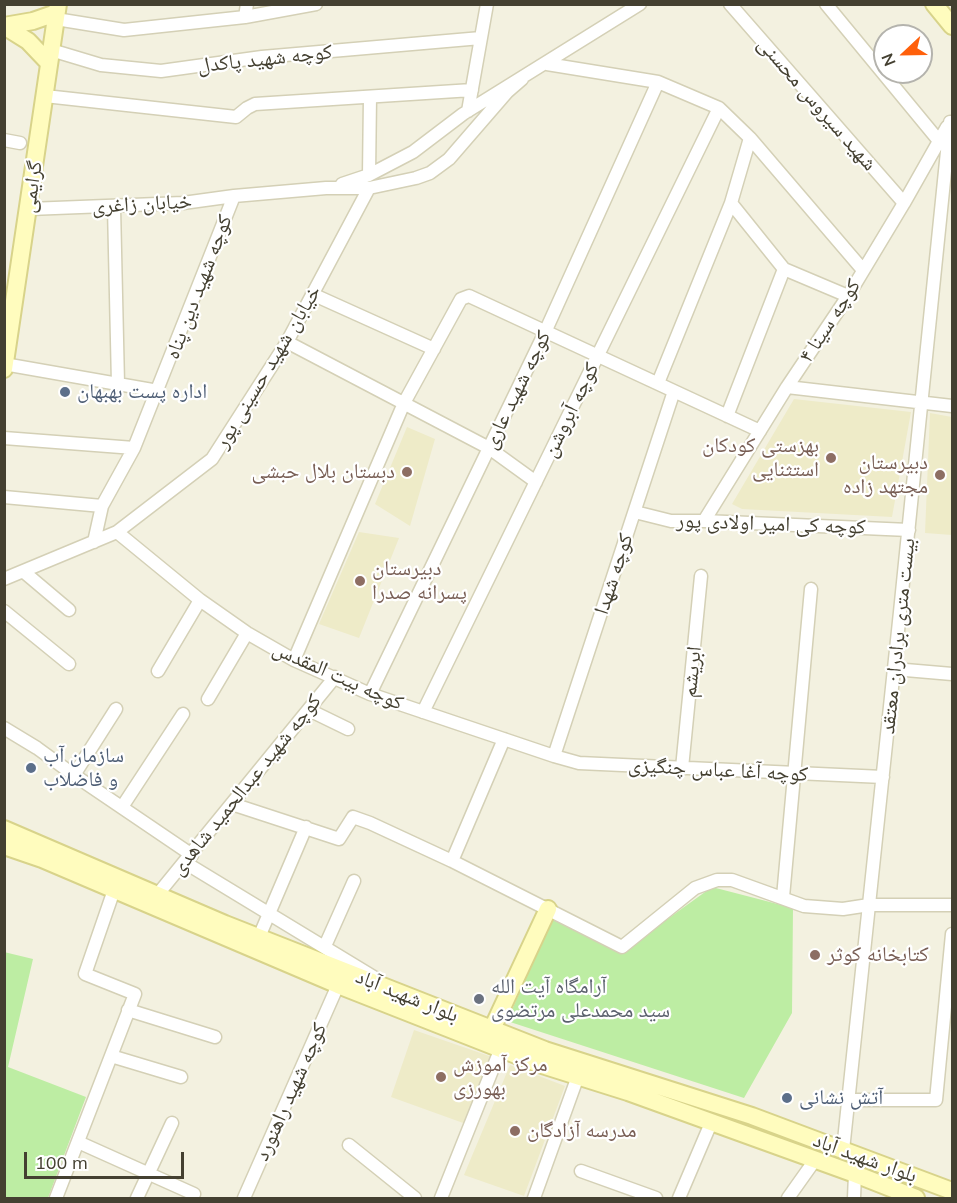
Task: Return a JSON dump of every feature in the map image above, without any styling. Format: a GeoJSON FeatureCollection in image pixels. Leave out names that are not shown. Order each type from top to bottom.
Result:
{"type":"FeatureCollection","features":[{"type":"Feature","properties":{"kind":"main road"},"geometry":{"type":"LineString","coordinates":[[934,4],[952,26]]}},
{"type":"Feature","properties":{"kind":"main road"},"geometry":{"type":"LineString","coordinates":[[4,26],[33,21],[57,12]]}},
{"type":"Feature","properties":{"kind":"main road","name":"گرایمی"},"geometry":{"type":"LineString","coordinates":[[5,366],[10,298],[29,209],[57,12]]}},
{"type":"Feature","properties":{"kind":"main road"},"geometry":{"type":"LineString","coordinates":[[4,26],[50,56]]}},
{"type":"Feature","properties":{"kind":"main road","name":"بلوار شهید آباد"},"geometry":{"type":"LineString","coordinates":[[4,829],[259,937],[545,1050],[752,1116],[952,1191]]}},
{"type":"Feature","properties":{"kind":"main road","name":"بلوار شهید آباد"},"geometry":{"type":"LineString","coordinates":[[4,846],[42,859],[338,984],[501,1048],[855,1174],[916,1198]]}},
{"type":"Feature","properties":{"kind":"main road"},"geometry":{"type":"LineString","coordinates":[[492,1029],[548,909]]}},
{"type":"Feature","properties":{"kind":"street"},"geometry":{"type":"LineString","coordinates":[[468,111],[487,4]]}},
{"type":"Feature","properties":{"kind":"street"},"geometry":{"type":"LineString","coordinates":[[369,181],[468,111],[547,64],[640,4]]}},
{"type":"Feature","properties":{"kind":"street","name":"شهید سیروس محسنی"},"geometry":{"type":"LineString","coordinates":[[730,4],[904,203]]}},
{"type":"Feature","properties":{"kind":"street"},"geometry":{"type":"LineString","coordinates":[[826,4],[939,141]]}},
{"type":"Feature","properties":{"kind":"street"},"geometry":{"type":"LineString","coordinates":[[57,12],[124,30],[246,11],[314,5]]}},
{"type":"Feature","properties":{"kind":"street","name":"کوچه شهید پاکدل"},"geometry":{"type":"LineString","coordinates":[[50,56],[101,65],[161,71],[262,57],[481,38]]}},
{"type":"Feature","properties":{"kind":"street"},"geometry":{"type":"LineString","coordinates":[[547,64],[658,82],[719,108],[750,138],[863,270]]}},
{"type":"Feature","properties":{"kind":"street","name":"خیابان زاغری"},"geometry":{"type":"LineString","coordinates":[[29,209],[183,203],[326,188],[369,181],[416,178],[429,173],[449,159],[507,92],[522,79]]}},
{"type":"Feature","properties":{"kind":"street","name":"کوچه شهید عاری"},"geometry":{"type":"LineString","coordinates":[[370,694],[546,330],[658,82]]}},
{"type":"Feature","properties":{"kind":"street"},"geometry":{"type":"LineString","coordinates":[[45,96],[236,117],[255,105],[472,90]]}},
{"type":"Feature","properties":{"kind":"street"},"geometry":{"type":"LineString","coordinates":[[369,181],[370,97]]}},
{"type":"Feature","properties":{"kind":"street","name":"کوچه آبروشن"},"geometry":{"type":"LineString","coordinates":[[423,712],[719,108]]}},
{"type":"Feature","properties":{"kind":"street","name":"کوچه سینا ۴"},"geometry":{"type":"LineString","coordinates":[[704,521],[787,387],[848,296],[951,120]]}},
{"type":"Feature","properties":{"kind":"street","name":"بیست متری برادران معتقد"},"geometry":{"type":"LineString","coordinates":[[843,1150],[951,120]]}},
{"type":"Feature","properties":{"kind":"street"},"geometry":{"type":"LineString","coordinates":[[658,383],[731,203],[750,138]]}},
{"type":"Feature","properties":{"kind":"street"},"geometry":{"type":"LineString","coordinates":[[4,140],[20,143]]}},
{"type":"Feature","properties":{"kind":"street","name":"خیابان شهید حسینی پور"},"geometry":{"type":"LineString","coordinates":[[4,579],[117,532],[212,459],[287,342],[369,181]]}},
{"type":"Feature","properties":{"kind":"street","name":"کوچه شهید دین پناه"},"geometry":{"type":"LineString","coordinates":[[94,542],[102,506],[134,448],[234,196]]}},
{"type":"Feature","properties":{"kind":"street"},"geometry":{"type":"LineString","coordinates":[[731,203],[784,269],[848,296]]}},
{"type":"Feature","properties":{"kind":"street"},"geometry":{"type":"LineString","coordinates":[[114,207],[118,384]]}},
{"type":"Feature","properties":{"kind":"street"},"geometry":{"type":"LineString","coordinates":[[727,416],[784,269]]}},
{"type":"Feature","properties":{"kind":"street"},"geometry":{"type":"LineString","coordinates":[[312,294],[434,349]]}},
{"type":"Feature","properties":{"kind":"street"},"geometry":{"type":"LineString","coordinates":[[294,660],[404,403],[461,299],[465,296],[546,330],[760,431]]}},
{"type":"Feature","properties":{"kind":"street"},"geometry":{"type":"LineString","coordinates":[[287,342],[489,448],[536,482]]}},
{"type":"Feature","properties":{"kind":"street"},"geometry":{"type":"LineString","coordinates":[[5,366],[158,391]]}},
{"type":"Feature","properties":{"kind":"street"},"geometry":{"type":"LineString","coordinates":[[787,387],[952,406]]}},
{"type":"Feature","properties":{"kind":"street","name":"کوچه شهدا"},"geometry":{"type":"LineString","coordinates":[[554,756],[674,391]]}},
{"type":"Feature","properties":{"kind":"street"},"geometry":{"type":"LineString","coordinates":[[4,438],[134,448]]}},
{"type":"Feature","properties":{"kind":"street"},"geometry":{"type":"LineString","coordinates":[[4,497],[102,506]]}},
{"type":"Feature","properties":{"kind":"street","name":"کوچه کی امیر اولادی پور"},"geometry":{"type":"LineString","coordinates":[[635,512],[671,521],[909,530]]}},
{"type":"Feature","properties":{"kind":"street","name":"کوچه بیت المقدس"},"geometry":{"type":"LineString","coordinates":[[117,532],[200,600],[247,633],[294,660],[370,694],[554,756]]}},
{"type":"Feature","properties":{"kind":"street"},"geometry":{"type":"LineString","coordinates":[[24,572],[69,610]]}},
{"type":"Feature","properties":{"kind":"street","name":"ابریشم"},"geometry":{"type":"LineString","coordinates":[[682,768],[701,576]]}},
{"type":"Feature","properties":{"kind":"street"},"geometry":{"type":"LineString","coordinates":[[783,897],[811,589]]}},
{"type":"Feature","properties":{"kind":"street"},"geometry":{"type":"LineString","coordinates":[[158,671],[200,600]]}},
{"type":"Feature","properties":{"kind":"street"},"geometry":{"type":"LineString","coordinates":[[4,611],[69,664]]}},
{"type":"Feature","properties":{"kind":"street"},"geometry":{"type":"LineString","coordinates":[[208,699],[247,633]]}},
{"type":"Feature","properties":{"kind":"street"},"geometry":{"type":"LineString","coordinates":[[894,669],[952,674]]}},
{"type":"Feature","properties":{"kind":"street","name":"کوچه شهید عبدالحمید شاهدی"},"geometry":{"type":"LineString","coordinates":[[158,894],[335,677]]}},
{"type":"Feature","properties":{"kind":"street"},"geometry":{"type":"LineString","coordinates":[[74,775],[116,709]]}},
{"type":"Feature","properties":{"kind":"street"},"geometry":{"type":"LineString","coordinates":[[309,710],[348,729]]}},
{"type":"Feature","properties":{"kind":"street"},"geometry":{"type":"LineString","coordinates":[[122,807],[183,714]]}},
{"type":"Feature","properties":{"kind":"street"},"geometry":{"type":"LineString","coordinates":[[4,728],[38,748],[269,914],[399,993]]}},
{"type":"Feature","properties":{"kind":"street"},"geometry":{"type":"LineString","coordinates":[[452,861],[504,740]]}},
{"type":"Feature","properties":{"kind":"street","name":"کوچه آغا عباس چنگیزی"},"geometry":{"type":"LineString","coordinates":[[554,756],[579,763],[883,777]]}},
{"type":"Feature","properties":{"kind":"street"},"geometry":{"type":"LineString","coordinates":[[232,804],[339,839],[353,817],[370,823],[452,861],[622,946],[695,888],[717,880],[732,880],[804,906],[843,909],[869,904],[952,905]]}},
{"type":"Feature","properties":{"kind":"street"},"geometry":{"type":"LineString","coordinates":[[259,937],[306,827]]}},
{"type":"Feature","properties":{"kind":"street"},"geometry":{"type":"LineString","coordinates":[[325,946],[354,881]]}},
{"type":"Feature","properties":{"kind":"street"},"geometry":{"type":"LineString","coordinates":[[56,1198],[135,994],[85,974],[114,890]]}},
{"type":"Feature","properties":{"kind":"street"},"geometry":{"type":"LineString","coordinates":[[848,1100],[936,1100],[952,934]]}},
{"type":"Feature","properties":{"kind":"street","name":"کوچه شهید راهنورد"},"geometry":{"type":"LineString","coordinates":[[244,1198],[338,984]]}},
{"type":"Feature","properties":{"kind":"street"},"geometry":{"type":"LineString","coordinates":[[128,1010],[215,1037]]}},
{"type":"Feature","properties":{"kind":"street"},"geometry":{"type":"LineString","coordinates":[[441,1198],[501,1048]]}},
{"type":"Feature","properties":{"kind":"street"},"geometry":{"type":"LineString","coordinates":[[111,1056],[181,1077]]}},
{"type":"Feature","properties":{"kind":"street"},"geometry":{"type":"LineString","coordinates":[[534,1198],[578,1076]]}},
{"type":"Feature","properties":{"kind":"street"},"geometry":{"type":"LineString","coordinates":[[137,1198],[172,1123]]}},
{"type":"Feature","properties":{"kind":"street"},"geometry":{"type":"LineString","coordinates":[[679,1198],[711,1123]]}},
{"type":"Feature","properties":{"kind":"street"},"geometry":{"type":"LineString","coordinates":[[78,1142],[194,1194]]}},
{"type":"Feature","properties":{"kind":"street"},"geometry":{"type":"LineString","coordinates":[[349,1145],[415,1198]]}},
{"type":"Feature","properties":{"kind":"street"},"geometry":{"type":"LineString","coordinates":[[788,1198],[815,1160]]}},
{"type":"Feature","properties":{"kind":"street"},"geometry":{"type":"LineString","coordinates":[[581,1171],[657,1198]]}},
{"type":"Feature","properties":{"kind":"street"},"geometry":{"type":"LineString","coordinates":[[854,1198],[855,1174]]}},
{"type":"Feature","properties":{"kind":"shaded area","name":"بهزستی کودکان استثنایی"},"geometry":{"type":"Polygon","coordinates":[[[794,399],[911,412],[892,517],[742,509],[732,504],[794,399]]]}},
{"type":"Feature","properties":{"kind":"shaded area","name":"دبیرستان مجتهد زاده"},"geometry":{"type":"Polygon","coordinates":[[[930,413],[952,417],[952,535],[925,533],[930,413]]]}},
{"type":"Feature","properties":{"kind":"shaded area","name":"دبستان بلال حبشی"},"geometry":{"type":"Polygon","coordinates":[[[407,427],[435,439],[410,526],[375,504],[407,427]]]}},
{"type":"Feature","properties":{"kind":"shaded area","name":"دبیرستان پسرانه صدرا"},"geometry":{"type":"Polygon","coordinates":[[[359,532],[399,538],[359,638],[319,624],[359,532]]]}},
{"type":"Feature","properties":{"kind":"shaded area","name":"مرکز آموزش بهورزی"},"geometry":{"type":"Polygon","coordinates":[[[414,1030],[492,1057],[466,1124],[391,1097],[414,1030]]]}},
{"type":"Feature","properties":{"kind":"shaded area","name":"مدرسه آزادگان"},"geometry":{"type":"Polygon","coordinates":[[[510,1065],[565,1086],[524,1196],[464,1175],[510,1065]]]}},
{"type":"Feature","properties":{"kind":"green space"},"geometry":{"type":"Polygon","coordinates":[[[712,887],[793,908],[792,1013],[744,1098],[507,1021],[552,919],[623,951],[712,887]]]}},
{"type":"Feature","properties":{"kind":"green space"},"geometry":{"type":"Polygon","coordinates":[[[4,952],[33,959],[8,1067],[86,1097],[48,1198],[5,1198],[4,952]]]}},
{"type":"Feature","properties":{"kind":"place","name":"اداره پست بهبهان"},"geometry":{"type":"Point","coordinates":[65,392]}},
{"type":"Feature","properties":{"kind":"place","name":"بهزستی کودکان استثنایی"},"geometry":{"type":"Point","coordinates":[831,458]}},
{"type":"Feature","properties":{"kind":"place","name":"دبستان بلال حبشی"},"geometry":{"type":"Point","coordinates":[407,472]}},
{"type":"Feature","properties":{"kind":"place","name":"دبیرستان مجتهد زاده"},"geometry":{"type":"Point","coordinates":[940,475]}},
{"type":"Feature","properties":{"kind":"place","name":"دبیرستان پسرانه صدرا"},"geometry":{"type":"Point","coordinates":[360,581]}},
{"type":"Feature","properties":{"kind":"place","name":"سازمان آب و فاضلاب"},"geometry":{"type":"Point","coordinates":[31,768]}},
{"type":"Feature","properties":{"kind":"place","name":"کتابخانه کوثر"},"geometry":{"type":"Point","coordinates":[815,955]}},
{"type":"Feature","properties":{"kind":"place","name":"آرامگاه آیت الله سید محمدعلی مرتضوی"},"geometry":{"type":"Point","coordinates":[479,999]}},
{"type":"Feature","properties":{"kind":"place","name":"مرکز آموزش بهورزی"},"geometry":{"type":"Point","coordinates":[441,1077]}},
{"type":"Feature","properties":{"kind":"place","name":"آتش نشانی"},"geometry":{"type":"Point","coordinates":[787,1098]}},
{"type":"Feature","properties":{"kind":"place","name":"مدرسه آزادگان"},"geometry":{"type":"Point","coordinates":[515,1131]}}]}
